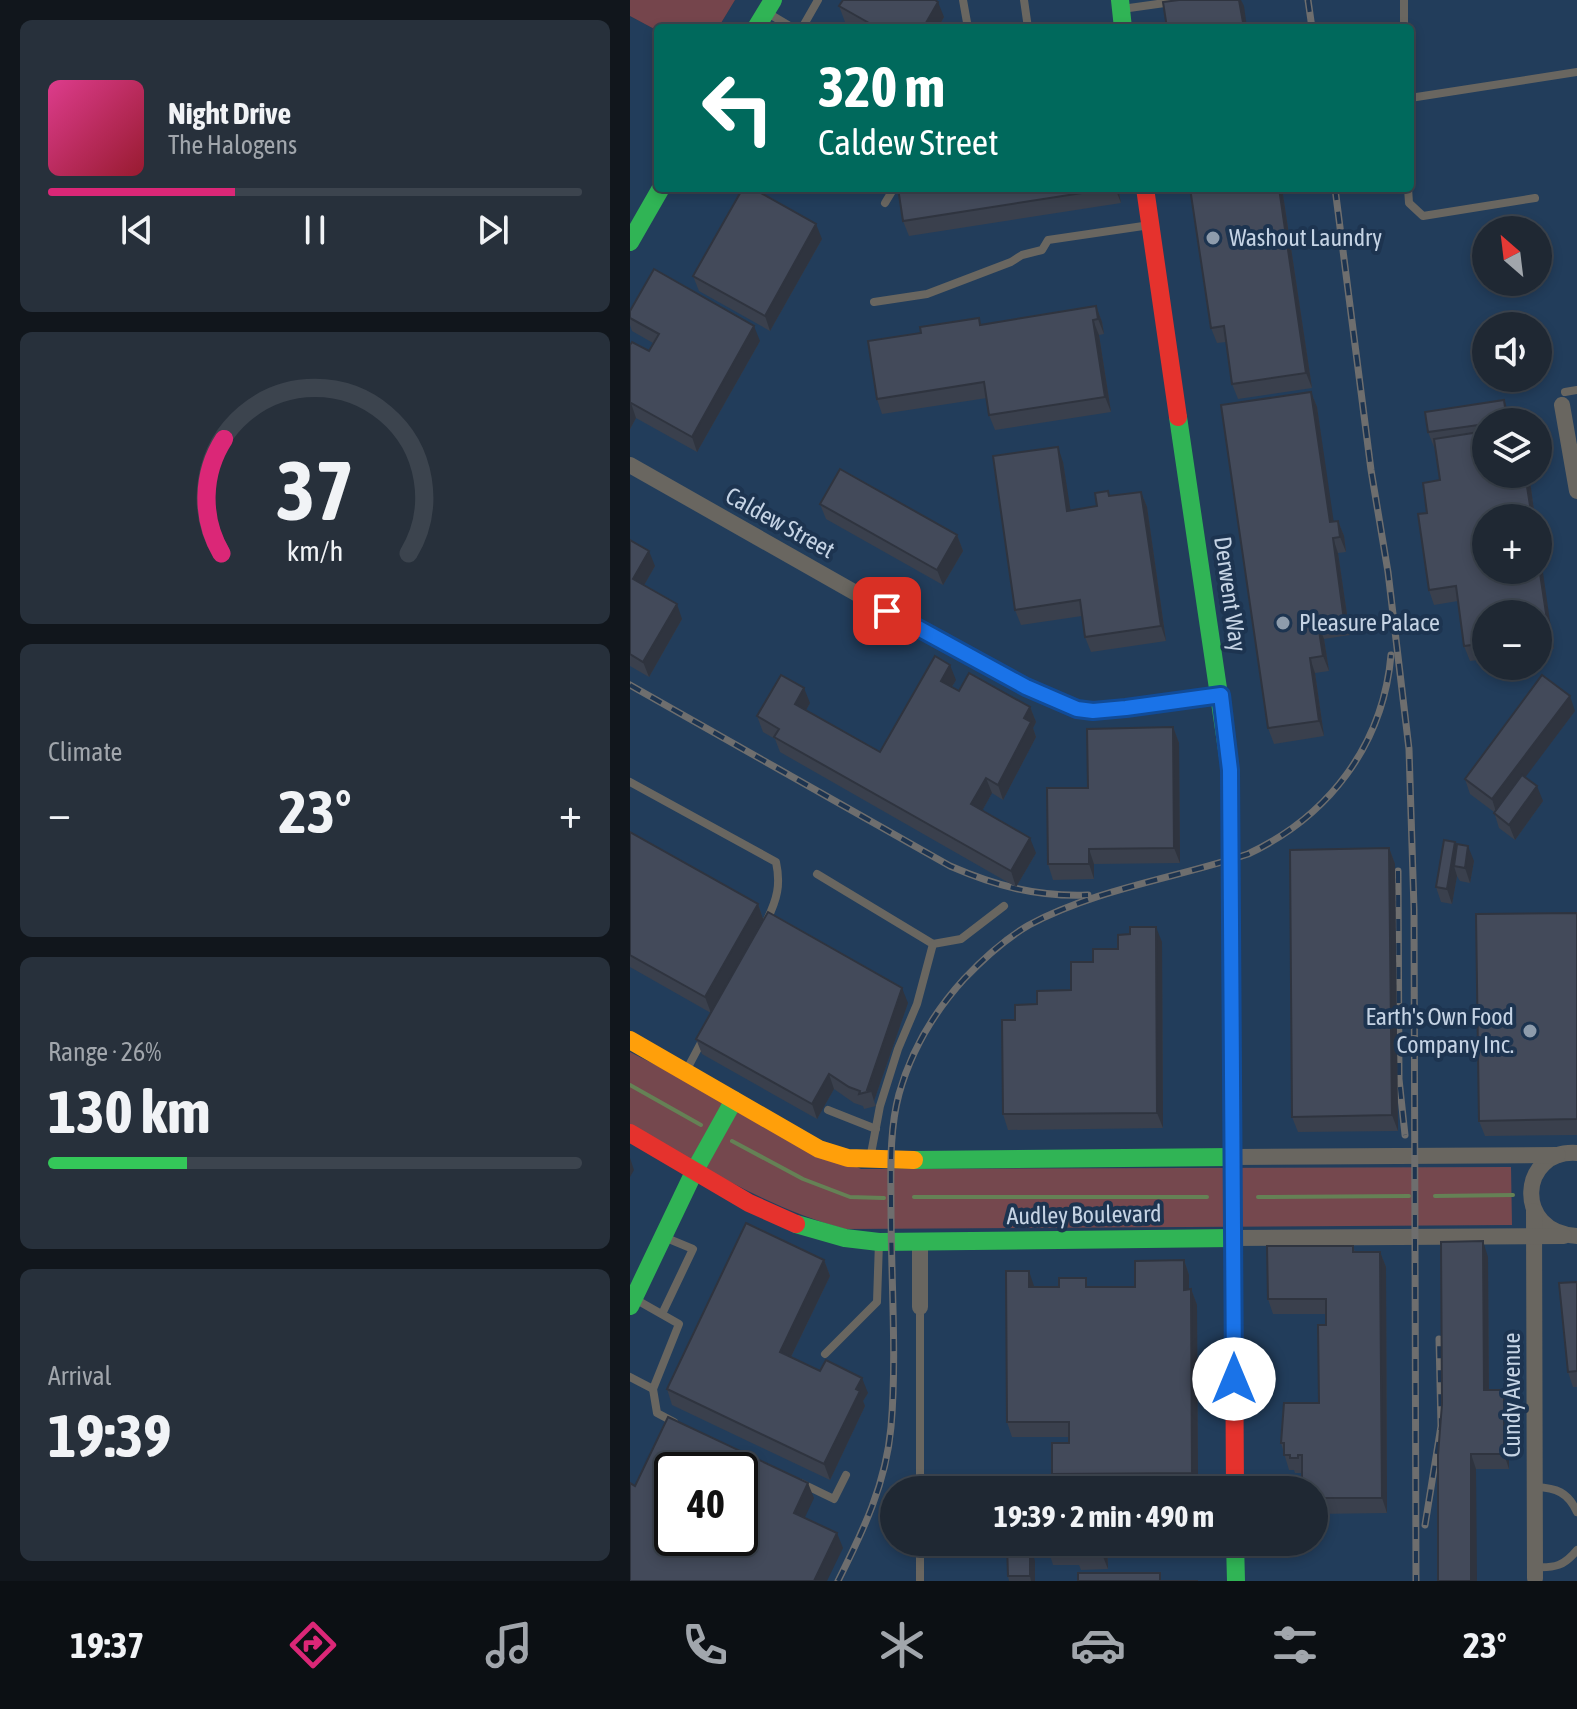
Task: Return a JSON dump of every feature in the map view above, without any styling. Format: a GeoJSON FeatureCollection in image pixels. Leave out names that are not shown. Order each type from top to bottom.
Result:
{"type":"FeatureCollection","features":[{"type":"Feature","properties":{"kind":"street"},"geometry":{"type":"LineString","coordinates":[[630,242],[659,192]]}},
{"type":"Feature","properties":{"kind":"street","name":"Derwent Way"},"geometry":{"type":"LineString","coordinates":[[1146,192],[1230,770],[1235,1476]]}},
{"type":"Feature","properties":{"kind":"street"},"geometry":{"type":"LineString","coordinates":[[1564,398],[1577,491]]}},
{"type":"Feature","properties":{"kind":"street","name":"Caldew Street"},"geometry":{"type":"LineString","coordinates":[[630,465],[965,655],[1062,704],[1093,711],[1221,695]]}},
{"type":"Feature","properties":{"kind":"street"},"geometry":{"type":"LineString","coordinates":[[630,1040],[819,1149],[848,1158],[1577,1153]]}},
{"type":"Feature","properties":{"kind":"street"},"geometry":{"type":"LineString","coordinates":[[632,1302],[695,1170],[734,1100]]}},
{"type":"Feature","properties":{"kind":"street","name":"Audley Boulevard"},"geometry":{"type":"LineString","coordinates":[[630,1133],[790,1223],[842,1238],[879,1242],[1571,1236]]}},
{"type":"Feature","properties":{"kind":"street","name":"Cundy Avenue"},"geometry":{"type":"LineString","coordinates":[[1535,1575],[1535,1235],[1531,1199],[1536,1173],[1558,1155]]}},
{"type":"Feature","properties":{"kind":"street"},"geometry":{"type":"LineString","coordinates":[[1534,1211],[1541,1223],[1552,1231],[1571,1236]]}},
{"type":"Feature","properties":{"kind":"street"},"geometry":{"type":"LineString","coordinates":[[920,1241],[920,1307]]}},
{"type":"Feature","properties":{"kind":"street"},"geometry":{"type":"LineString","coordinates":[[1235,1556],[1236,1581]]}},
{"type":"Feature","properties":{"kind":"lane"},"geometry":{"type":"LineString","coordinates":[[804,24],[818,0]]}},
{"type":"Feature","properties":{"kind":"lane"},"geometry":{"type":"LineString","coordinates":[[963,0],[967,24]]}},
{"type":"Feature","properties":{"kind":"lane"},"geometry":{"type":"LineString","coordinates":[[1024,0],[1027,24]]}},
{"type":"Feature","properties":{"kind":"lane"},"geometry":{"type":"LineString","coordinates":[[1121,12],[1186,0]]}},
{"type":"Feature","properties":{"kind":"lane"},"geometry":{"type":"LineString","coordinates":[[1404,0],[1404,24]]}},
{"type":"Feature","properties":{"kind":"lane"},"geometry":{"type":"LineString","coordinates":[[765,13],[786,24]]}},
{"type":"Feature","properties":{"kind":"lane"},"geometry":{"type":"LineString","coordinates":[[1414,97],[1577,72]]}},
{"type":"Feature","properties":{"kind":"lane"},"geometry":{"type":"LineString","coordinates":[[885,203],[892,192]]}},
{"type":"Feature","properties":{"kind":"lane"},"geometry":{"type":"LineString","coordinates":[[1408,192],[1409,203],[1423,216],[1535,198]]}},
{"type":"Feature","properties":{"kind":"lane"},"geometry":{"type":"LineString","coordinates":[[874,302],[927,294],[1022,255],[1042,250],[1048,240],[1151,224]]}},
{"type":"Feature","properties":{"kind":"lane"},"geometry":{"type":"LineString","coordinates":[[1564,398],[1577,390]]}},
{"type":"Feature","properties":{"kind":"lane"},"geometry":{"type":"LineString","coordinates":[[630,782],[776,862],[780,881],[777,900],[763,927]]}},
{"type":"Feature","properties":{"kind":"lane"},"geometry":{"type":"LineString","coordinates":[[817,874],[933,944],[961,939],[1004,906]]}},
{"type":"Feature","properties":{"kind":"lane"},"geometry":{"type":"LineString","coordinates":[[869,1160],[898,1049],[917,1004],[933,944]]}},
{"type":"Feature","properties":{"kind":"lane"},"geometry":{"type":"LineString","coordinates":[[685,1072],[706,1032]]}},
{"type":"Feature","properties":{"kind":"lane"},"geometry":{"type":"LineString","coordinates":[[828,1110],[876,1129]]}},
{"type":"Feature","properties":{"kind":"lane"},"geometry":{"type":"LineString","coordinates":[[662,1314],[693,1249],[663,1237]]}},
{"type":"Feature","properties":{"kind":"lane"},"geometry":{"type":"LineString","coordinates":[[825,1354],[877,1302],[879,1242]]}},
{"type":"Feature","properties":{"kind":"lane"},"geometry":{"type":"LineString","coordinates":[[632,1302],[679,1324],[653,1389],[657,1413],[684,1427]]}},
{"type":"Feature","properties":{"kind":"lane"},"geometry":{"type":"LineString","coordinates":[[920,1307],[920,1476]]}},
{"type":"Feature","properties":{"kind":"lane"},"geometry":{"type":"LineString","coordinates":[[630,1377],[653,1389]]}},
{"type":"Feature","properties":{"kind":"lane"},"geometry":{"type":"LineString","coordinates":[[793,1479],[834,1499],[846,1475]]}},
{"type":"Feature","properties":{"kind":"lane"},"geometry":{"type":"LineString","coordinates":[[1536,1487],[1556,1488],[1571,1500],[1577,1512]]}},
{"type":"Feature","properties":{"kind":"lane"},"geometry":{"type":"LineString","coordinates":[[1535,1575],[1566,1563],[1577,1550]]}},
{"type":"Feature","properties":{"kind":"lane"},"geometry":{"type":"LineString","coordinates":[[920,1556],[920,1581]]}},
{"type":"Feature","properties":{"kind":"shaded area"},"geometry":{"type":"Polygon","coordinates":[[[630,0],[735,0],[720,24],[654,24],[654,29],[630,16],[630,0]]]}},
{"type":"Feature","properties":{"kind":"shaded area"},"geometry":{"type":"Polygon","coordinates":[[[735,0],[1577,0],[1577,1581],[630,1581],[630,16],[654,29],[654,192],[1414,192],[1414,24],[720,24],[735,0]]]}},
{"type":"Feature","properties":{"kind":"shaded area"},"geometry":{"type":"Polygon","coordinates":[[[630,1052],[861,1169],[1511,1167],[1512,1225],[845,1229],[761,1197],[630,1125],[630,1052]]]}},
{"type":"Feature","properties":{"kind":"building"},"geometry":{"type":"Polygon","coordinates":[[[843,0],[938,2],[925,24],[871,24],[839,6],[843,0]]]}},
{"type":"Feature","properties":{"kind":"building"},"geometry":{"type":"Polygon","coordinates":[[[1239,0],[1243,24],[1166,24],[1163,2],[1239,0]]]}},
{"type":"Feature","properties":{"kind":"building"},"geometry":{"type":"Polygon","coordinates":[[[741,192],[759,192],[816,224],[765,316],[693,276],[741,192]]]}},
{"type":"Feature","properties":{"kind":"building"},"geometry":{"type":"Polygon","coordinates":[[[899,192],[1088,192],[903,221],[899,192]]]}},
{"type":"Feature","properties":{"kind":"building"},"geometry":{"type":"Polygon","coordinates":[[[1191,192],[1280,192],[1306,373],[1232,384],[1224,326],[1211,328],[1191,192]]]}},
{"type":"Feature","properties":{"kind":"building"},"geometry":{"type":"Polygon","coordinates":[[[654,269],[754,326],[692,437],[630,403],[630,345],[632,342],[649,351],[659,334],[630,318],[630,311],[654,269]]]}},
{"type":"Feature","properties":{"kind":"building"},"geometry":{"type":"Polygon","coordinates":[[[1096,306],[1098,319],[1093,320],[1105,397],[989,415],[984,382],[877,399],[868,341],[921,333],[920,327],[979,318],[980,325],[1096,306]]]}},
{"type":"Feature","properties":{"kind":"building"},"geometry":{"type":"Polygon","coordinates":[[[1311,392],[1330,522],[1338,521],[1340,537],[1333,538],[1344,620],[1318,624],[1323,656],[1310,658],[1319,721],[1268,728],[1221,405],[1311,392]]]}},
{"type":"Feature","properties":{"kind":"building"},"geometry":{"type":"Polygon","coordinates":[[[1504,400],[1505,408],[1472,408],[1472,426],[1428,432],[1425,412],[1504,400]]]}},
{"type":"Feature","properties":{"kind":"building"},"geometry":{"type":"Polygon","coordinates":[[[1472,433],[1472,488],[1527,488],[1530,504],[1472,504],[1472,584],[1542,584],[1544,600],[1472,600],[1472,645],[1464,646],[1456,586],[1429,590],[1418,514],[1427,513],[1423,483],[1440,480],[1434,439],[1472,433]]]}},
{"type":"Feature","properties":{"kind":"building"},"geometry":{"type":"Polygon","coordinates":[[[1058,447],[1067,511],[1097,506],[1095,493],[1108,491],[1109,496],[1141,492],[1161,626],[1085,637],[1080,600],[1015,610],[993,456],[1058,447]]]}},
{"type":"Feature","properties":{"kind":"building"},"geometry":{"type":"Polygon","coordinates":[[[840,469],[957,535],[937,570],[820,504],[840,469]]]}},
{"type":"Feature","properties":{"kind":"building"},"geometry":{"type":"Polygon","coordinates":[[[630,540],[649,551],[633,579],[677,604],[643,662],[630,654],[630,540]]]}},
{"type":"Feature","properties":{"kind":"building"},"geometry":{"type":"Polygon","coordinates":[[[935,656],[950,665],[941,681],[959,691],[969,673],[1030,707],[1024,718],[1031,722],[998,785],[986,778],[971,804],[1030,838],[1011,871],[774,737],[779,729],[757,716],[781,675],[804,688],[795,704],[880,752],[935,656]]]}},
{"type":"Feature","properties":{"kind":"building"},"geometry":{"type":"Polygon","coordinates":[[[1538,680],[1549,680],[1570,696],[1492,799],[1465,779],[1538,680]]]}},
{"type":"Feature","properties":{"kind":"building"},"geometry":{"type":"Polygon","coordinates":[[[1173,727],[1174,848],[1089,849],[1089,864],[1048,864],[1047,788],[1088,788],[1087,729],[1173,727]]]}},
{"type":"Feature","properties":{"kind":"building"},"geometry":{"type":"Polygon","coordinates":[[[1522,775],[1537,786],[1509,825],[1494,813],[1522,775]]]}},
{"type":"Feature","properties":{"kind":"building"},"geometry":{"type":"Polygon","coordinates":[[[630,832],[758,904],[705,997],[630,955],[630,832]]]}},
{"type":"Feature","properties":{"kind":"building"},"geometry":{"type":"Polygon","coordinates":[[[1444,840],[1455,842],[1447,889],[1436,887],[1444,840]]]}},
{"type":"Feature","properties":{"kind":"building"},"geometry":{"type":"Polygon","coordinates":[[[1457,844],[1468,846],[1465,868],[1454,866],[1457,844]]]}},
{"type":"Feature","properties":{"kind":"building"},"geometry":{"type":"Polygon","coordinates":[[[1389,848],[1392,1115],[1292,1117],[1290,850],[1389,848]]]}},
{"type":"Feature","properties":{"kind":"building"},"geometry":{"type":"Polygon","coordinates":[[[768,912],[902,988],[867,1090],[871,1091],[859,1094],[860,1091],[829,1074],[812,1104],[696,1039],[768,912]]]}},
{"type":"Feature","properties":{"kind":"building","name":"Earth's Own Food Company Inc."},"geometry":{"type":"Polygon","coordinates":[[[1577,913],[1577,1119],[1479,1121],[1476,914],[1577,913]]]}},
{"type":"Feature","properties":{"kind":"building"},"geometry":{"type":"Polygon","coordinates":[[[1130,927],[1156,927],[1157,1113],[1003,1114],[1002,1020],[1015,1020],[1015,1005],[1037,1004],[1037,991],[1071,990],[1071,962],[1093,962],[1093,949],[1118,949],[1118,935],[1130,934],[1130,927]]]}},
{"type":"Feature","properties":{"kind":"building"},"geometry":{"type":"Polygon","coordinates":[[[746,1223],[824,1260],[780,1352],[820,1371],[826,1360],[862,1378],[856,1389],[860,1391],[824,1464],[667,1389],[746,1223]]]}},
{"type":"Feature","properties":{"kind":"building"},"geometry":{"type":"Polygon","coordinates":[[[1483,1241],[1484,1390],[1504,1390],[1504,1454],[1471,1454],[1471,1581],[1438,1581],[1438,1455],[1442,1404],[1441,1242],[1483,1241]]]}},
{"type":"Feature","properties":{"kind":"building"},"geometry":{"type":"Polygon","coordinates":[[[1267,1246],[1353,1246],[1353,1252],[1380,1252],[1382,1498],[1328,1498],[1328,1476],[1302,1476],[1302,1455],[1290,1458],[1290,1455],[1284,1455],[1284,1443],[1281,1443],[1284,1403],[1319,1403],[1318,1325],[1326,1325],[1326,1299],[1268,1299],[1267,1246]]]}},
{"type":"Feature","properties":{"kind":"building"},"geometry":{"type":"Polygon","coordinates":[[[1184,1260],[1184,1290],[1191,1289],[1192,1473],[1052,1474],[1052,1443],[1069,1443],[1069,1422],[1007,1422],[1006,1271],[1029,1271],[1029,1287],[1059,1287],[1059,1278],[1086,1278],[1086,1287],[1135,1287],[1135,1261],[1184,1260]]]}},
{"type":"Feature","properties":{"kind":"building"},"geometry":{"type":"Polygon","coordinates":[[[1577,1282],[1577,1371],[1568,1372],[1559,1283],[1577,1282]]]}},
{"type":"Feature","properties":{"kind":"building"},"geometry":{"type":"Polygon","coordinates":[[[668,1417],[742,1452],[654,1452],[654,1556],[758,1556],[758,1459],[808,1483],[794,1513],[837,1533],[814,1581],[630,1581],[630,1483],[635,1486],[668,1417]]]}},
{"type":"Feature","properties":{"kind":"building"},"geometry":{"type":"Polygon","coordinates":[[[1007,1556],[1030,1556],[1030,1576],[1008,1576],[1007,1556]]]}},
{"type":"Feature","properties":{"kind":"building"},"geometry":{"type":"Polygon","coordinates":[[[1078,1573],[1160,1573],[1160,1581],[1078,1581],[1078,1573]]]}},
{"type":"Feature","properties":{"kind":"waterway"},"geometry":{"type":"LineString","coordinates":[[630,1085],[701,1125]]}},
{"type":"Feature","properties":{"kind":"waterway"},"geometry":{"type":"LineString","coordinates":[[732,1141],[803,1179],[850,1197],[884,1198]]}},
{"type":"Feature","properties":{"kind":"waterway"},"geometry":{"type":"LineString","coordinates":[[1435,1196],[1513,1195]]}},
{"type":"Feature","properties":{"kind":"waterway"},"geometry":{"type":"LineString","coordinates":[[1258,1197],[1409,1196]]}},
{"type":"Feature","properties":{"kind":"waterway"},"geometry":{"type":"LineString","coordinates":[[914,1197],[1207,1197]]}},
{"type":"Feature","properties":{"kind":"railway"},"geometry":{"type":"LineString","coordinates":[[1308,0],[1311,24]]}},
{"type":"Feature","properties":{"kind":"railway"},"geometry":{"type":"LineString","coordinates":[[1336,192],[1409,749],[1414,909],[1416,1581]]}},
{"type":"Feature","properties":{"kind":"railway"},"geometry":{"type":"LineString","coordinates":[[838,1581],[872,1507],[888,1448],[894,1374],[892,1137],[904,1078],[925,1033],[964,979],[995,950],[1029,925],[1081,902],[1248,854],[1303,820],[1327,798],[1364,747],[1377,719],[1391,655]]}},
{"type":"Feature","properties":{"kind":"railway"},"geometry":{"type":"LineString","coordinates":[[630,685],[950,866],[1017,889],[1088,895]]}},
{"type":"Feature","properties":{"kind":"railway"},"geometry":{"type":"LineString","coordinates":[[1398,871],[1399,1079],[1405,1135]]}},
{"type":"Feature","properties":{"kind":"railway"},"geometry":{"type":"LineString","coordinates":[[1425,1525],[1441,1426],[1439,1339]]}},
{"type":"Feature","properties":{"kind":"traffic: fast"},"geometry":{"type":"LineString","coordinates":[[758,24],[773,0]]}},
{"type":"Feature","properties":{"kind":"traffic: fast"},"geometry":{"type":"LineString","coordinates":[[1120,0],[1123,24]]}},
{"type":"Feature","properties":{"kind":"traffic: fast"},"geometry":{"type":"LineString","coordinates":[[630,242],[659,192]]}},
{"type":"Feature","properties":{"kind":"traffic: fast"},"geometry":{"type":"LineString","coordinates":[[1178,417],[1230,770],[1234,1321]]}},
{"type":"Feature","properties":{"kind":"traffic: fast"},"geometry":{"type":"LineString","coordinates":[[630,1306],[695,1170],[734,1100]]}},
{"type":"Feature","properties":{"kind":"traffic: fast"},"geometry":{"type":"LineString","coordinates":[[914,1160],[1233,1157]]}},
{"type":"Feature","properties":{"kind":"traffic: fast"},"geometry":{"type":"LineString","coordinates":[[796,1224],[845,1238],[879,1242],[1233,1238]]}},
{"type":"Feature","properties":{"kind":"traffic: fast"},"geometry":{"type":"LineString","coordinates":[[1235,1556],[1236,1581]]}},
{"type":"Feature","properties":{"kind":"traffic: slow"},"geometry":{"type":"LineString","coordinates":[[630,1040],[819,1149],[848,1158],[914,1160]]}},
{"type":"Feature","properties":{"kind":"traffic: jam"},"geometry":{"type":"LineString","coordinates":[[1146,192],[1178,417]]}},
{"type":"Feature","properties":{"kind":"traffic: jam"},"geometry":{"type":"LineString","coordinates":[[630,1133],[749,1203],[796,1224]]}},
{"type":"Feature","properties":{"kind":"traffic: jam"},"geometry":{"type":"LineString","coordinates":[[1234,1321],[1235,1476]]}},
{"type":"Feature","properties":{"kind":"place","name":"Washout Laundry"},"geometry":{"type":"Point","coordinates":[1213,238]}},
{"type":"Feature","properties":{"kind":"place","name":"Pleasure Palace"},"geometry":{"type":"Point","coordinates":[1283,623]}},
{"type":"Feature","properties":{"kind":"place","name":"Earth's Own Food Company Inc."},"geometry":{"type":"Point","coordinates":[1530,1031]}},
{"type":"Feature","properties":{"kind":"route"},"geometry":{"type":"LineString","coordinates":[[887,611],[1026,687],[1077,709],[1126,708],[1221,695],[1230,770],[1234,1379]]}}]}
